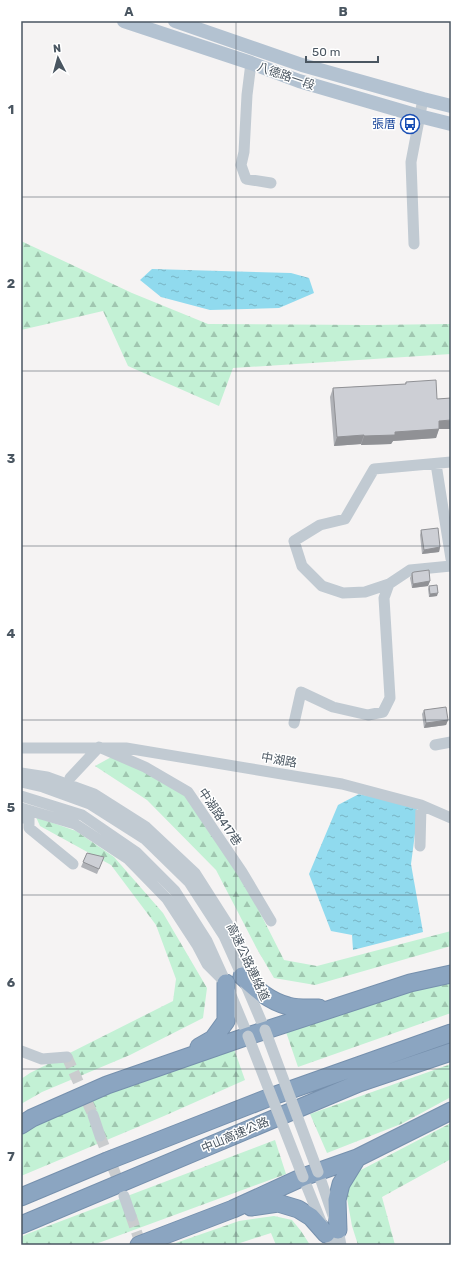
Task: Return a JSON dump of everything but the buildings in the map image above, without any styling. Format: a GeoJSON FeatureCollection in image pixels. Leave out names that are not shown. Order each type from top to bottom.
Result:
{"type":"FeatureCollection","features":[{"type":"Feature","properties":{"kind":"highway"},"geometry":{"type":"LineString","coordinates":[[21,1125],[32,1118],[107,1085],[174,1061],[410,983],[451,974]]}},
{"type":"Feature","properties":{"kind":"highway"},"geometry":{"type":"LineString","coordinates":[[242,976],[262,994],[289,1007],[330,1009]]}},
{"type":"Feature","properties":{"kind":"highway"},"geometry":{"type":"LineString","coordinates":[[174,1061],[213,1039],[226,1021],[226,983]]}},
{"type":"Feature","properties":{"kind":"highway","name":"中山高速公路"},"geometry":{"type":"LineString","coordinates":[[21,1197],[107,1161],[273,1096],[451,1033]]}},
{"type":"Feature","properties":{"kind":"highway","name":"中山高速公路"},"geometry":{"type":"LineString","coordinates":[[21,1225],[359,1083],[451,1052]]}},
{"type":"Feature","properties":{"kind":"highway"},"geometry":{"type":"LineString","coordinates":[[139,1245],[233,1209],[311,1174],[356,1158],[451,1111]]}},
{"type":"Feature","properties":{"kind":"highway"},"geometry":{"type":"LineString","coordinates":[[335,1238],[338,1195],[341,1184],[356,1158]]}},
{"type":"Feature","properties":{"kind":"highway"},"geometry":{"type":"LineString","coordinates":[[233,1209],[278,1203],[298,1208],[312,1217],[335,1238]]}},
{"type":"Feature","properties":{"kind":"main road","name":"八德路一段"},"geometry":{"type":"LineString","coordinates":[[124,21],[251,63],[298,81],[451,124]]}},
{"type":"Feature","properties":{"kind":"main road","name":"八德路一段"},"geometry":{"type":"LineString","coordinates":[[175,21],[302,65],[423,100],[451,106]]}},
{"type":"Feature","properties":{"kind":"street"},"geometry":{"type":"LineString","coordinates":[[251,63],[247,95],[244,152],[241,165],[246,179],[271,182]]}},
{"type":"Feature","properties":{"kind":"street"},"geometry":{"type":"LineString","coordinates":[[414,244],[411,162],[423,100]]}},
{"type":"Feature","properties":{"kind":"street"},"geometry":{"type":"LineString","coordinates":[[451,462],[374,468],[345,519],[320,524],[294,540],[302,566],[322,586],[343,593],[365,592],[389,584],[410,570],[451,566]]}},
{"type":"Feature","properties":{"kind":"street"},"geometry":{"type":"LineString","coordinates":[[436,464],[451,559]]}},
{"type":"Feature","properties":{"kind":"street"},"geometry":{"type":"LineString","coordinates":[[294,723],[300,692],[333,707],[368,715],[383,712],[390,698],[384,598],[389,584]]}},
{"type":"Feature","properties":{"kind":"street"},"geometry":{"type":"LineString","coordinates":[[434,745],[451,742]]}},
{"type":"Feature","properties":{"kind":"street"},"geometry":{"type":"LineString","coordinates":[[70,778],[98,747]]}},
{"type":"Feature","properties":{"kind":"street","name":"中湖路417巷"},"geometry":{"type":"LineString","coordinates":[[98,747],[145,767],[188,792],[242,872],[271,921]]}},
{"type":"Feature","properties":{"kind":"street","name":"中湖路"},"geometry":{"type":"LineString","coordinates":[[21,748],[126,748],[342,784],[421,805],[451,818]]}},
{"type":"Feature","properties":{"kind":"street"},"geometry":{"type":"LineString","coordinates":[[21,773],[47,777],[94,794],[146,827],[195,873],[239,942],[242,976]]}},
{"type":"Feature","properties":{"kind":"street","name":"高速公路連絡道"},"geometry":{"type":"LineString","coordinates":[[21,782],[43,787],[90,804],[145,839],[189,882],[224,936],[265,1030],[311,1174],[335,1238]]}},
{"type":"Feature","properties":{"kind":"street","name":"高速公路連絡道"},"geometry":{"type":"LineString","coordinates":[[21,796],[82,815],[136,852],[175,891],[207,941],[248,1036],[311,1174],[335,1238]]}},
{"type":"Feature","properties":{"kind":"street"},"geometry":{"type":"LineString","coordinates":[[420,846],[421,805]]}},
{"type":"Feature","properties":{"kind":"street"},"geometry":{"type":"LineString","coordinates":[[21,808],[75,824],[128,859],[166,899],[197,945],[206,964],[226,983]]}},
{"type":"Feature","properties":{"kind":"street"},"geometry":{"type":"LineString","coordinates":[[25,817],[29,828],[73,864]]}},
{"type":"Feature","properties":{"kind":"street"},"geometry":{"type":"LineString","coordinates":[[21,1051],[42,1059],[67,1057]]}},
{"type":"Feature","properties":{"kind":"street"},"geometry":{"type":"LineString","coordinates":[[92,1115],[100,1136]]}},
{"type":"Feature","properties":{"kind":"street"},"geometry":{"type":"LineString","coordinates":[[124,1196],[131,1216]]}},
{"type":"Feature","properties":{"kind":"green space"},"geometry":{"type":"Polygon","coordinates":[[[21,241],[132,293],[208,324],[451,324],[451,354],[233,368],[219,406],[128,366],[103,311],[21,330],[21,241]]]}},
{"type":"Feature","properties":{"kind":"green space"},"geometry":{"type":"Polygon","coordinates":[[[115,755],[184,794],[240,873],[284,960],[317,966],[451,931],[451,946],[315,985],[274,978],[257,949],[216,870],[147,800],[95,766],[115,755]]]}},
{"type":"Feature","properties":{"kind":"green space"},"geometry":{"type":"Polygon","coordinates":[[[36,817],[76,831],[114,857],[163,913],[207,988],[203,1018],[130,1055],[42,1092],[21,1104],[21,1079],[30,1073],[173,1001],[176,979],[156,925],[111,865],[40,826],[36,817]]]}},
{"type":"Feature","properties":{"kind":"green space"},"geometry":{"type":"Polygon","coordinates":[[[451,982],[451,1013],[298,1067],[286,1032],[394,996],[451,982]]]}},
{"type":"Feature","properties":{"kind":"green space"},"geometry":{"type":"Polygon","coordinates":[[[234,1049],[245,1080],[21,1176],[21,1131],[116,1087],[234,1049]]]}},
{"type":"Feature","properties":{"kind":"green space"},"geometry":{"type":"Polygon","coordinates":[[[451,1064],[451,1097],[401,1124],[327,1153],[310,1114],[451,1064]]]}},
{"type":"Feature","properties":{"kind":"green space"},"geometry":{"type":"Polygon","coordinates":[[[451,1123],[451,1159],[382,1197],[395,1245],[358,1245],[352,1226],[345,1187],[359,1171],[451,1123]]]}},
{"type":"Feature","properties":{"kind":"green space"},"geometry":{"type":"Polygon","coordinates":[[[275,1140],[286,1174],[93,1245],[21,1245],[21,1237],[27,1234],[275,1140]]]}},
{"type":"Feature","properties":{"kind":"green space"},"geometry":{"type":"Polygon","coordinates":[[[274,1216],[292,1220],[310,1245],[276,1245],[271,1233],[234,1245],[170,1245],[239,1221],[274,1216]]]}},
{"type":"Feature","properties":{"kind":"water"},"geometry":{"type":"Polygon","coordinates":[[[152,269],[291,273],[309,278],[314,293],[279,308],[210,310],[161,297],[140,280],[152,269]]]}},
{"type":"Feature","properties":{"kind":"water"},"geometry":{"type":"Polygon","coordinates":[[[359,794],[414,806],[418,811],[411,864],[423,932],[353,950],[352,935],[331,931],[309,874],[338,805],[359,794]]]}},
{"type":"Feature","properties":{"kind":"tunnel"},"geometry":{"type":"LineString","coordinates":[[67,1057],[93,1115]]}},
{"type":"Feature","properties":{"kind":"tunnel"},"geometry":{"type":"LineString","coordinates":[[100,1136],[122,1190]]}},
{"type":"Feature","properties":{"kind":"tunnel"},"geometry":{"type":"LineString","coordinates":[[131,1216],[141,1245]]}},
{"type":"Feature","properties":{"kind":"place","name":"張厝"},"geometry":{"type":"Point","coordinates":[410,124]}}]}
